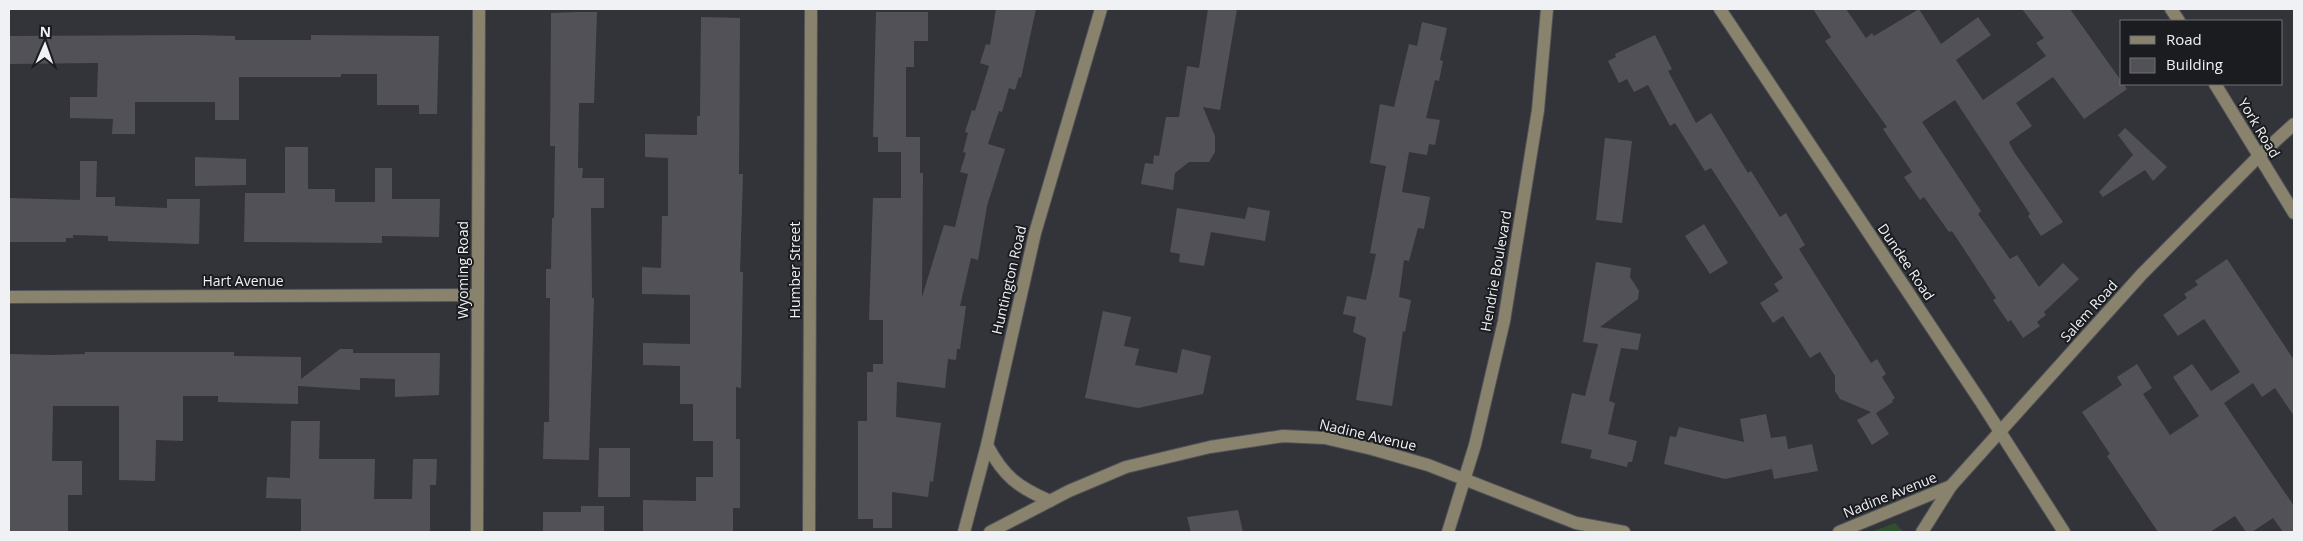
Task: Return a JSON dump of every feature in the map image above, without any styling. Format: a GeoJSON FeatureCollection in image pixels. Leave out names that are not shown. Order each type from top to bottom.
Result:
{"type":"FeatureCollection","features":[{"type":"Feature","properties":{"kind":"street","name":"Wyoming Road"},"geometry":{"type":"LineString","coordinates":[[477,532],[480,9]]}},
{"type":"Feature","properties":{"kind":"street","name":"Humber Street"},"geometry":{"type":"LineString","coordinates":[[809,532],[811,9]]}},
{"type":"Feature","properties":{"kind":"street","name":"Huntington Road"},"geometry":{"type":"LineString","coordinates":[[964,532],[987,445],[1035,233],[1101,9]]}},
{"type":"Feature","properties":{"kind":"street","name":"Hendrie Boulevard"},"geometry":{"type":"LineString","coordinates":[[1448,532],[1464,480],[1504,321],[1538,110],[1547,9]]}},
{"type":"Feature","properties":{"kind":"street","name":"Dundee Road"},"geometry":{"type":"LineString","coordinates":[[1720,9],[1976,394],[2064,532]]}},
{"type":"Feature","properties":{"kind":"street"},"geometry":{"type":"LineString","coordinates":[[2171,9],[2178,20]]}},
{"type":"Feature","properties":{"kind":"street","name":"York Road"},"geometry":{"type":"LineString","coordinates":[[2216,85],[2294,213]]}},
{"type":"Feature","properties":{"kind":"street","name":"Salem Road"},"geometry":{"type":"LineString","coordinates":[[1922,532],[1951,486],[2000,434],[2142,274],[2258,156],[2294,124]]}},
{"type":"Feature","properties":{"kind":"street","name":"Hart Avenue"},"geometry":{"type":"LineString","coordinates":[[9,297],[478,295]]}},
{"type":"Feature","properties":{"kind":"street","name":"Nadine Avenue"},"geometry":{"type":"LineString","coordinates":[[990,532],[1050,501],[1126,467],[1210,447],[1283,436],[1325,438],[1372,449],[1428,466],[1581,528],[1624,532]]}},
{"type":"Feature","properties":{"kind":"street"},"geometry":{"type":"LineString","coordinates":[[987,445],[997,465],[1016,484],[1022,489],[1050,501]]}},
{"type":"Feature","properties":{"kind":"street","name":"Nadine Avenue"},"geometry":{"type":"LineString","coordinates":[[1839,532],[1951,486]]}},
{"type":"Feature","properties":{"kind":"green space"},"geometry":{"type":"Polygon","coordinates":[[[1895,523],[1903,532],[1871,532],[1895,523]]]}},
{"type":"Feature","properties":{"kind":"building"},"geometry":{"type":"Polygon","coordinates":[[[996,9],[1036,9],[1021,78],[1019,77],[1015,90],[1009,88],[1002,112],[999,111],[988,144],[1005,149],[987,206],[978,260],[971,258],[960,306],[966,306],[960,349],[957,349],[956,360],[948,359],[945,388],[897,382],[896,417],[941,423],[933,482],[930,481],[928,497],[892,492],[892,528],[873,528],[873,519],[858,519],[858,421],[867,421],[867,372],[873,372],[873,364],[883,364],[883,320],[869,320],[873,198],[901,198],[901,152],[878,152],[878,137],[873,137],[876,12],[928,12],[928,41],[914,41],[914,67],[906,67],[906,137],[920,137],[920,173],[923,173],[922,297],[944,225],[955,227],[968,174],[960,172],[966,153],[963,152],[968,133],[965,132],[972,110],[975,111],[989,66],[980,63],[986,44],[990,45],[996,9]]]}},
{"type":"Feature","properties":{"kind":"building"},"geometry":{"type":"Polygon","coordinates":[[[1208,9],[1237,9],[1220,110],[1203,107],[1215,136],[1215,152],[1209,162],[1189,162],[1175,173],[1173,190],[1141,184],[1145,163],[1153,164],[1154,155],[1159,156],[1166,117],[1179,117],[1187,66],[1199,68],[1208,9]]]}},
{"type":"Feature","properties":{"kind":"building"},"geometry":{"type":"Polygon","coordinates":[[[1813,9],[1846,9],[1866,38],[1872,33],[1874,36],[1919,9],[1941,44],[1978,17],[1991,35],[1956,60],[1983,100],[2046,56],[2036,43],[2044,38],[2022,9],[2070,9],[2120,79],[2120,85],[2124,85],[2127,89],[2084,119],[2053,77],[2016,103],[2032,126],[2009,142],[2063,222],[2041,236],[2028,216],[2030,214],[1955,100],[1922,122],[1981,211],[1978,214],[2010,259],[2017,255],[2039,287],[2063,263],[2079,279],[2044,312],[2046,315],[2037,322],[2040,326],[2023,338],[2011,320],[2008,322],[1993,300],[1996,298],[1952,231],[1949,232],[1924,197],[1920,200],[1904,177],[1912,172],[1883,129],[1887,127],[1825,41],[1831,37],[1813,9]]]}},
{"type":"Feature","properties":{"kind":"building"},"geometry":{"type":"Polygon","coordinates":[[[597,12],[594,103],[579,103],[578,168],[583,168],[582,178],[604,178],[604,208],[591,208],[592,298],[594,298],[589,460],[543,459],[544,422],[549,422],[550,298],[546,298],[546,269],[551,269],[552,218],[554,218],[555,146],[550,146],[551,13],[597,12]]]}},
{"type":"Feature","properties":{"kind":"building"},"geometry":{"type":"Polygon","coordinates":[[[701,17],[740,18],[739,174],[743,174],[740,272],[743,272],[741,388],[736,387],[736,439],[740,439],[740,508],[733,508],[733,532],[643,532],[643,500],[696,501],[696,477],[713,477],[713,441],[693,441],[693,404],[680,404],[680,366],[643,365],[643,343],[690,344],[690,295],[642,294],[642,267],[661,268],[662,216],[668,216],[668,158],[645,157],[645,134],[697,135],[697,116],[700,116],[701,17]]]}},
{"type":"Feature","properties":{"kind":"building"},"geometry":{"type":"Polygon","coordinates":[[[1422,22],[1447,28],[1440,60],[1443,61],[1439,81],[1435,80],[1426,118],[1440,120],[1435,145],[1429,144],[1427,155],[1409,152],[1402,192],[1430,197],[1424,229],[1418,228],[1409,261],[1404,260],[1399,297],[1411,300],[1405,332],[1403,331],[1392,406],[1356,400],[1366,338],[1353,332],[1356,317],[1343,314],[1347,296],[1366,300],[1376,254],[1370,253],[1386,166],[1370,163],[1380,104],[1394,107],[1409,44],[1417,46],[1422,22]]]}},
{"type":"Feature","properties":{"kind":"building"},"geometry":{"type":"Polygon","coordinates":[[[311,35],[439,36],[437,114],[419,114],[419,105],[377,105],[377,74],[341,74],[341,77],[239,77],[239,120],[215,120],[215,102],[135,102],[135,134],[112,134],[113,119],[70,118],[70,97],[97,97],[98,63],[9,64],[9,36],[235,36],[235,40],[311,40],[311,35]]]}},
{"type":"Feature","properties":{"kind":"building"},"geometry":{"type":"Polygon","coordinates":[[[1655,35],[1672,69],[1668,71],[1696,123],[1711,113],[1748,173],[1751,171],[1780,217],[1786,213],[1805,245],[1799,249],[1871,363],[1877,359],[1886,374],[1882,377],[1895,398],[1892,400],[1893,402],[1876,413],[1889,434],[1872,445],[1857,420],[1871,412],[1840,399],[1835,391],[1835,376],[1820,352],[1810,358],[1783,316],[1773,323],[1760,303],[1779,291],[1774,284],[1783,278],[1711,168],[1705,171],[1675,123],[1670,126],[1648,85],[1634,92],[1627,79],[1619,83],[1608,61],[1616,57],[1615,54],[1655,35]]]}},
{"type":"Feature","properties":{"kind":"building"},"geometry":{"type":"Polygon","coordinates":[[[2125,128],[2167,167],[2153,181],[2145,170],[2103,197],[2099,192],[2133,155],[2118,135],[2125,128]]]}},
{"type":"Feature","properties":{"kind":"building"},"geometry":{"type":"Polygon","coordinates":[[[1605,138],[1632,141],[1622,223],[1596,220],[1605,138]]]}},
{"type":"Feature","properties":{"kind":"building"},"geometry":{"type":"Polygon","coordinates":[[[285,147],[308,147],[308,189],[335,189],[335,202],[375,202],[375,168],[392,168],[392,199],[440,199],[439,237],[382,236],[382,243],[244,242],[245,193],[285,193],[285,147]]]}},
{"type":"Feature","properties":{"kind":"building"},"geometry":{"type":"Polygon","coordinates":[[[195,157],[246,159],[246,185],[195,186],[195,157]]]}},
{"type":"Feature","properties":{"kind":"building"},"geometry":{"type":"Polygon","coordinates":[[[80,161],[97,161],[96,197],[115,197],[115,206],[167,208],[167,199],[200,199],[199,244],[108,241],[108,236],[73,235],[73,238],[66,238],[66,242],[9,242],[9,198],[80,200],[80,161]]]}},
{"type":"Feature","properties":{"kind":"building"},"geometry":{"type":"Polygon","coordinates":[[[1248,207],[1270,211],[1265,241],[1211,232],[1204,266],[1179,262],[1180,254],[1170,252],[1177,208],[1245,219],[1248,207]]]}},
{"type":"Feature","properties":{"kind":"building"},"geometry":{"type":"Polygon","coordinates":[[[1704,224],[1728,263],[1710,274],[1685,236],[1704,224]]]}},
{"type":"Feature","properties":{"kind":"building"},"geometry":{"type":"Polygon","coordinates":[[[2227,259],[2294,360],[2294,416],[2275,388],[2262,397],[2253,383],[2224,403],[2294,506],[2294,532],[2283,532],[2273,518],[2252,532],[2246,532],[2235,516],[2210,532],[2158,532],[2107,456],[2110,454],[2082,412],[2122,385],[2117,377],[2137,364],[2152,388],[2143,394],[2170,435],[2199,416],[2173,377],[2192,364],[2211,391],[2240,372],[2204,319],[2178,336],[2163,315],[2187,298],[2184,294],[2198,285],[2195,281],[2227,259]]]}},
{"type":"Feature","properties":{"kind":"building"},"geometry":{"type":"Polygon","coordinates":[[[1596,262],[1631,268],[1630,277],[1639,291],[1638,299],[1600,327],[1641,334],[1638,350],[1621,348],[1609,401],[1615,403],[1608,434],[1637,441],[1632,462],[1628,462],[1627,467],[1590,458],[1592,450],[1561,443],[1572,393],[1585,396],[1598,344],[1583,342],[1596,262]]]}},
{"type":"Feature","properties":{"kind":"building"},"geometry":{"type":"Polygon","coordinates":[[[1103,311],[1131,317],[1124,346],[1139,349],[1135,365],[1177,373],[1182,349],[1211,356],[1203,394],[1138,408],[1085,398],[1103,311]]]}},
{"type":"Feature","properties":{"kind":"building"},"geometry":{"type":"Polygon","coordinates":[[[340,349],[353,349],[353,353],[440,353],[439,395],[395,397],[395,379],[360,378],[360,390],[298,386],[298,404],[218,402],[218,396],[183,396],[183,441],[156,440],[155,481],[119,480],[119,406],[53,406],[52,461],[82,461],[82,495],[68,495],[68,532],[9,532],[9,354],[234,352],[234,356],[301,357],[301,379],[340,349]]]}},
{"type":"Feature","properties":{"kind":"building"},"geometry":{"type":"Polygon","coordinates":[[[1766,414],[1771,438],[1786,436],[1788,449],[1812,444],[1818,471],[1774,479],[1772,469],[1725,479],[1664,464],[1670,436],[1676,437],[1679,427],[1744,442],[1740,419],[1766,414]]]}},
{"type":"Feature","properties":{"kind":"building"},"geometry":{"type":"Polygon","coordinates":[[[291,421],[320,421],[319,459],[375,459],[374,499],[412,499],[413,459],[437,459],[436,485],[430,485],[430,532],[301,532],[301,499],[266,498],[267,477],[290,478],[291,421]]]}},
{"type":"Feature","properties":{"kind":"building"},"geometry":{"type":"Polygon","coordinates":[[[599,448],[630,448],[630,497],[598,497],[599,448]]]}},
{"type":"Feature","properties":{"kind":"building"},"geometry":{"type":"Polygon","coordinates":[[[581,506],[604,506],[604,532],[543,532],[543,512],[581,512],[581,506]]]}},
{"type":"Feature","properties":{"kind":"building"},"geometry":{"type":"Polygon","coordinates":[[[1238,510],[1243,532],[1191,532],[1187,517],[1238,510]]]}}]}
